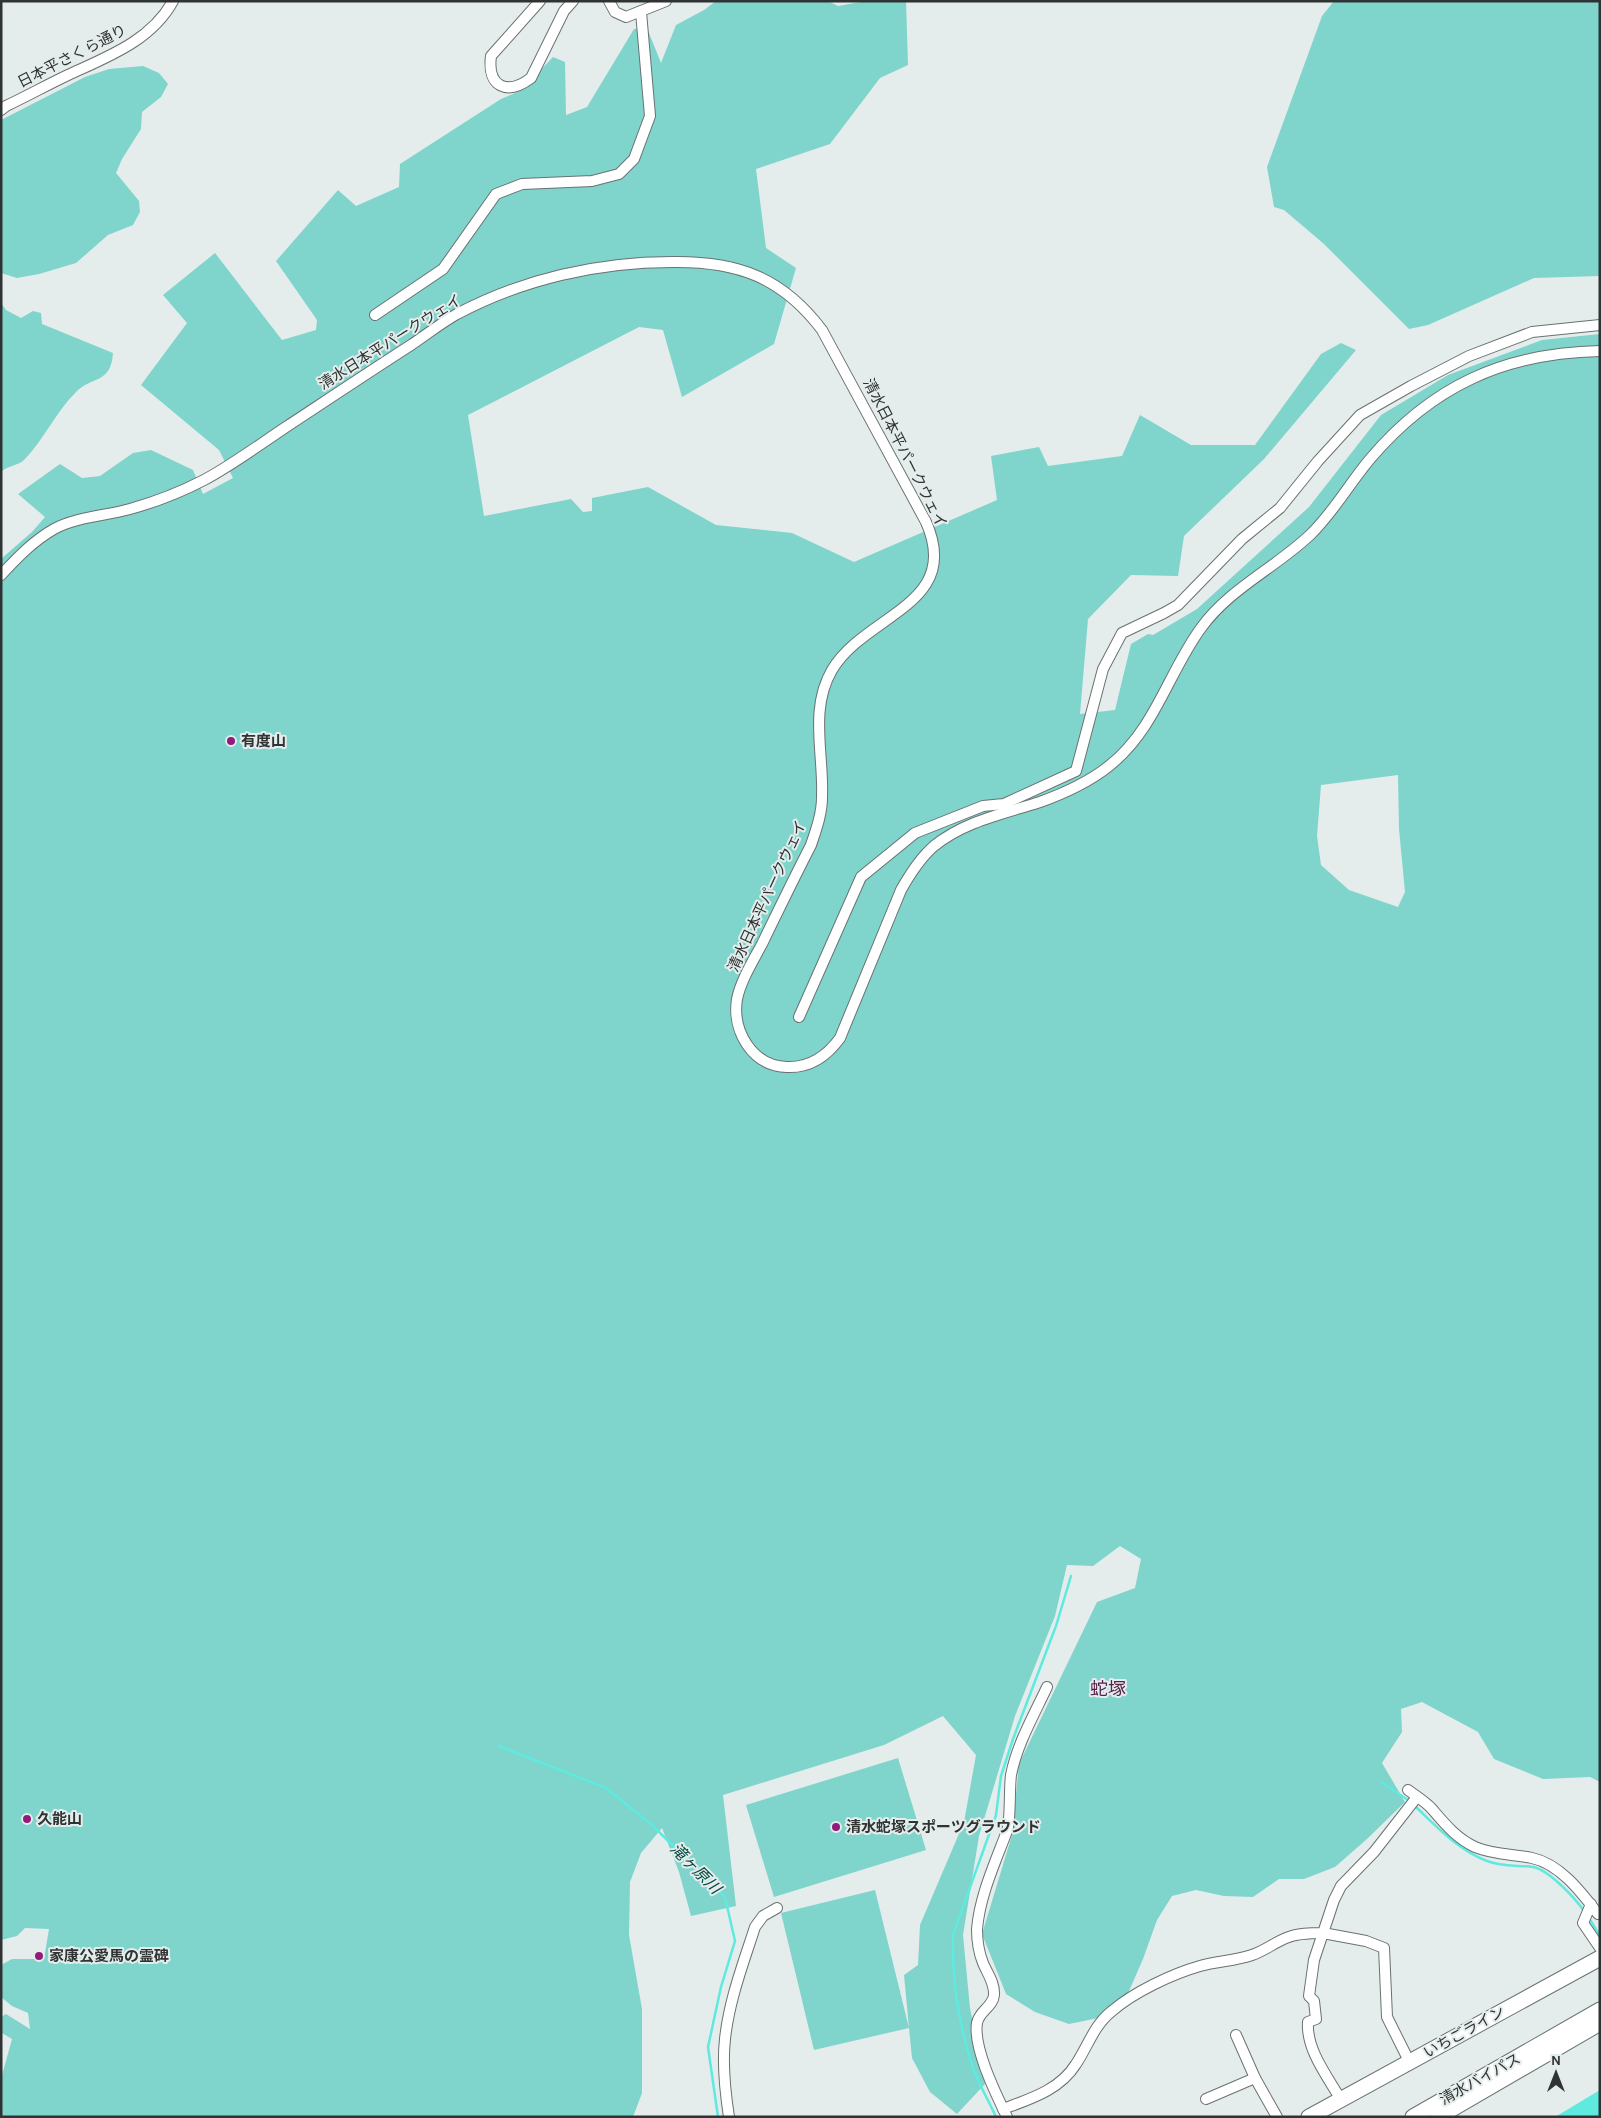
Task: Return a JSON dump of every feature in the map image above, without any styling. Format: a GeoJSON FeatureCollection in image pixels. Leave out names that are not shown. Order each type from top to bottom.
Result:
{"type":"FeatureCollection","features":[{"type":"Feature","properties":{"kind":"highway","name":"いちごライン"},"geometry":{"type":"LineString","coordinates":[[1309,2117],[1330,2108],[1409,2062],[1600,1958]]}},
{"type":"Feature","properties":{"kind":"highway","name":"清水バイパス"},"geometry":{"type":"LineString","coordinates":[[1413,2117],[1600,2010]]}},
{"type":"Feature","properties":{"kind":"highway","name":"清水バイパス"},"geometry":{"type":"LineString","coordinates":[[1438,2117],[1600,2023]]}},
{"type":"Feature","properties":{"kind":"street","name":"日本平さくら通り"},"geometry":{"type":"LineString","coordinates":[[1,110],[123,50],[156,25],[173,1]]}},
{"type":"Feature","properties":{"kind":"street"},"geometry":{"type":"LineString","coordinates":[[540,1],[490,56],[489,67],[497,84],[513,88],[522,85],[531,78],[564,11],[573,1]]}},
{"type":"Feature","properties":{"kind":"street"},"geometry":{"type":"LineString","coordinates":[[609,1],[615,12],[626,17],[666,1]]}},
{"type":"Feature","properties":{"kind":"street"},"geometry":{"type":"LineString","coordinates":[[375,314],[443,269],[496,194],[522,184],[592,181],[619,174],[634,159],[650,116],[642,12]]}},
{"type":"Feature","properties":{"kind":"street","name":"清水日本平パークウェイ"},"geometry":{"type":"LineString","coordinates":[[1,575],[30,546],[55,528],[130,509],[204,480],[457,315],[503,294],[553,276],[594,268],[644,262],[696,262],[739,268],[772,282],[799,302],[822,330],[926,522],[935,551],[934,570],[926,587],[908,605],[865,634],[846,651],[832,670],[819,712],[822,798],[818,822],[811,845],[744,979],[738,998],[737,1018],[742,1037],[753,1052],[762,1060],[784,1067],[803,1066],[819,1060],[834,1047],[846,1028],[901,890],[909,874],[926,854],[948,836],[976,822],[1061,794],[1110,766],[1128,749],[1144,729],[1186,652],[1211,616],[1236,592],[1287,555],[1318,527],[1369,460],[1410,417],[1456,386],[1507,364],[1554,354],[1600,351]]}},
{"type":"Feature","properties":{"kind":"street"},"geometry":{"type":"LineString","coordinates":[[800,1017],[860,876],[915,833],[983,806],[1004,804],[1076,771],[1103,669],[1122,632],[1178,605],[1242,539],[1280,508],[1318,461],[1360,416],[1410,386],[1469,356],[1532,332],[1600,325]]}},
{"type":"Feature","properties":{"kind":"street"},"geometry":{"type":"LineString","coordinates":[[1047,1687],[1018,1751],[1011,1775],[1008,1829],[994,1860],[982,1903],[977,1932],[978,1948],[983,1964],[994,1985],[994,1996],[990,2005],[981,2014],[977,2031],[981,2053],[1005,2113],[1063,2081],[1076,2066],[1097,2024],[1112,2010],[1132,1997],[1178,1973],[1251,1955],[1287,1938],[1302,1934],[1323,1933],[1366,1941],[1384,1948],[1387,2017],[1409,2062]]}},
{"type":"Feature","properties":{"kind":"street"},"geometry":{"type":"LineString","coordinates":[[1408,1790],[1431,1808],[1447,1828],[1473,1846],[1490,1853],[1545,1861],[1572,1883],[1598,1914]]}},
{"type":"Feature","properties":{"kind":"street"},"geometry":{"type":"LineString","coordinates":[[1330,2108],[1307,2033],[1308,2022],[1316,2019],[1314,2001],[1309,1996],[1314,1960],[1334,1900],[1341,1886],[1374,1852],[1417,1797]]}},
{"type":"Feature","properties":{"kind":"street"},"geometry":{"type":"LineString","coordinates":[[1591,1904],[1583,1923],[1600,1948]]}},
{"type":"Feature","properties":{"kind":"street"},"geometry":{"type":"LineString","coordinates":[[729,2117],[724,2081],[728,2019],[755,1927],[763,1916],[777,1908]]}},
{"type":"Feature","properties":{"kind":"street"},"geometry":{"type":"LineString","coordinates":[[1236,2035],[1255,2078],[1277,2117]]}},
{"type":"Feature","properties":{"kind":"street"},"geometry":{"type":"LineString","coordinates":[[1206,2098],[1255,2078]]}},
{"type":"Feature","properties":{"kind":"shaded area"},"geometry":{"type":"Polygon","coordinates":[[[716,1],[828,1],[838,6],[866,1],[906,1],[908,65],[880,78],[830,144],[756,169],[766,248],[796,268],[774,344],[682,397],[663,330],[639,327],[468,415],[484,516],[571,499],[583,512],[592,511],[592,498],[648,487],[716,525],[792,533],[854,562],[997,500],[991,456],[1039,447],[1048,466],[1122,456],[1140,415],[1191,445],[1255,445],[1321,354],[1341,343],[1356,350],[1264,459],[1184,536],[1178,576],[1131,575],[1088,619],[1080,714],[1115,710],[1131,644],[1148,634],[1153,635],[1197,609],[1309,507],[1381,415],[1448,375],[1542,340],[1600,334],[1600,1782],[1590,1777],[1543,1779],[1494,1759],[1478,1732],[1422,1702],[1401,1709],[1402,1732],[1382,1763],[1405,1802],[1335,1867],[1304,1879],[1279,1879],[1253,1897],[1224,1896],[1196,1890],[1172,1896],[1157,1920],[1126,1998],[1103,2017],[1069,2024],[1035,2012],[1006,1994],[982,1934],[1012,1835],[1019,1764],[1097,1602],[1135,1588],[1141,1559],[1120,1546],[1093,1566],[1067,1565],[1055,1616],[1015,1716],[979,1836],[963,1935],[970,2008],[985,2084],[957,2114],[930,2092],[912,2058],[904,1975],[918,1965],[920,1925],[964,1822],[976,1755],[943,1716],[884,1745],[723,1795],[736,1906],[691,1916],[679,1872],[662,1828],[641,1853],[630,1882],[629,1935],[642,2009],[642,2093],[633,2117],[1,2117],[1,2079],[12,2039],[2,2033],[1,2017],[6,2014],[30,2029],[28,2013],[12,2006],[1,1997],[1,1965],[12,1959],[44,1959],[49,1929],[25,1928],[17,1936],[1,1940],[1,559],[32,532],[45,517],[18,494],[60,464],[82,478],[100,476],[133,453],[151,450],[193,470],[203,494],[233,478],[219,450],[141,385],[187,323],[163,295],[215,253],[282,340],[316,330],[317,320],[276,261],[338,190],[356,206],[399,187],[400,164],[501,99],[522,90],[553,57],[565,62],[566,115],[587,107],[634,29],[647,28],[661,63],[676,25],[704,10],[716,1]],[[1398,775],[1321,785],[1317,836],[1321,865],[1349,890],[1398,907],[1405,892],[1399,829],[1398,775]]]}},
{"type":"Feature","properties":{"kind":"shaded area"},"geometry":{"type":"Polygon","coordinates":[[[1334,1],[1600,1],[1600,276],[1534,278],[1428,325],[1409,329],[1324,244],[1284,210],[1274,207],[1267,167],[1322,16],[1334,1]]]}},
{"type":"Feature","properties":{"kind":"shaded area"},"geometry":{"type":"Polygon","coordinates":[[[143,66],[159,73],[168,84],[161,97],[142,112],[141,129],[122,159],[116,173],[139,201],[140,212],[133,225],[108,235],[76,263],[39,274],[17,278],[1,273],[1,120],[85,77],[109,69],[143,66]]]}},
{"type":"Feature","properties":{"kind":"shaded area"},"geometry":{"type":"Polygon","coordinates":[[[1,303],[6,310],[21,318],[33,311],[41,313],[42,324],[113,353],[109,370],[105,375],[76,392],[25,459],[1,472],[1,303]]]}},
{"type":"Feature","properties":{"kind":"shaded area","name":"清水蛇塚スポーツグラウンド"},"geometry":{"type":"Polygon","coordinates":[[[898,1758],[926,1850],[774,1897],[746,1805],[898,1758]]]}},
{"type":"Feature","properties":{"kind":"shaded area"},"geometry":{"type":"Polygon","coordinates":[[[875,1890],[909,2028],[814,2050],[781,1913],[875,1890]]]}},
{"type":"Feature","properties":{"kind":"shaded area"},"geometry":{"type":"Polygon","coordinates":[[[1600,2090],[1600,2117],[1555,2117],[1600,2090]]]}},
{"type":"Feature","properties":{"kind":"waterway"},"geometry":{"type":"LineString","coordinates":[[996,2117],[975,2074],[964,2036],[955,1985],[953,1935],[996,1815],[1001,1776],[1013,1739],[1056,1626],[1071,1576]]}},
{"type":"Feature","properties":{"kind":"waterway","name":"滝ヶ原川"},"geometry":{"type":"LineString","coordinates":[[499,1746],[606,1788],[653,1826],[725,1897],[735,1941],[721,1987],[708,2047],[718,2117]]}},
{"type":"Feature","properties":{"kind":"waterway"},"geometry":{"type":"LineString","coordinates":[[1381,1782],[1411,1802]]}},
{"type":"Feature","properties":{"kind":"waterway"},"geometry":{"type":"LineString","coordinates":[[1415,1806],[1448,1837],[1476,1856],[1498,1864],[1533,1867],[1546,1873],[1568,1892],[1584,1911]]}},
{"type":"Feature","properties":{"kind":"waterway"},"geometry":{"type":"LineString","coordinates":[[1589,1918],[1600,1936]]}},
{"type":"Feature","properties":{"kind":"place","name":"有度山"},"geometry":{"type":"Point","coordinates":[231,741]}},
{"type":"Feature","properties":{"kind":"place","name":"久能山"},"geometry":{"type":"Point","coordinates":[27,1819]}},
{"type":"Feature","properties":{"kind":"place","name":"清水蛇塚スポーツグラウンド"},"geometry":{"type":"Point","coordinates":[836,1827]}},
{"type":"Feature","properties":{"kind":"place","name":"家康公愛馬の霊碑"},"geometry":{"type":"Point","coordinates":[39,1956]}},
{"type":"Feature","properties":{"kind":"district","name":"蛇塚"},"geometry":{"type":"Point","coordinates":[1108,1689]}}]}
